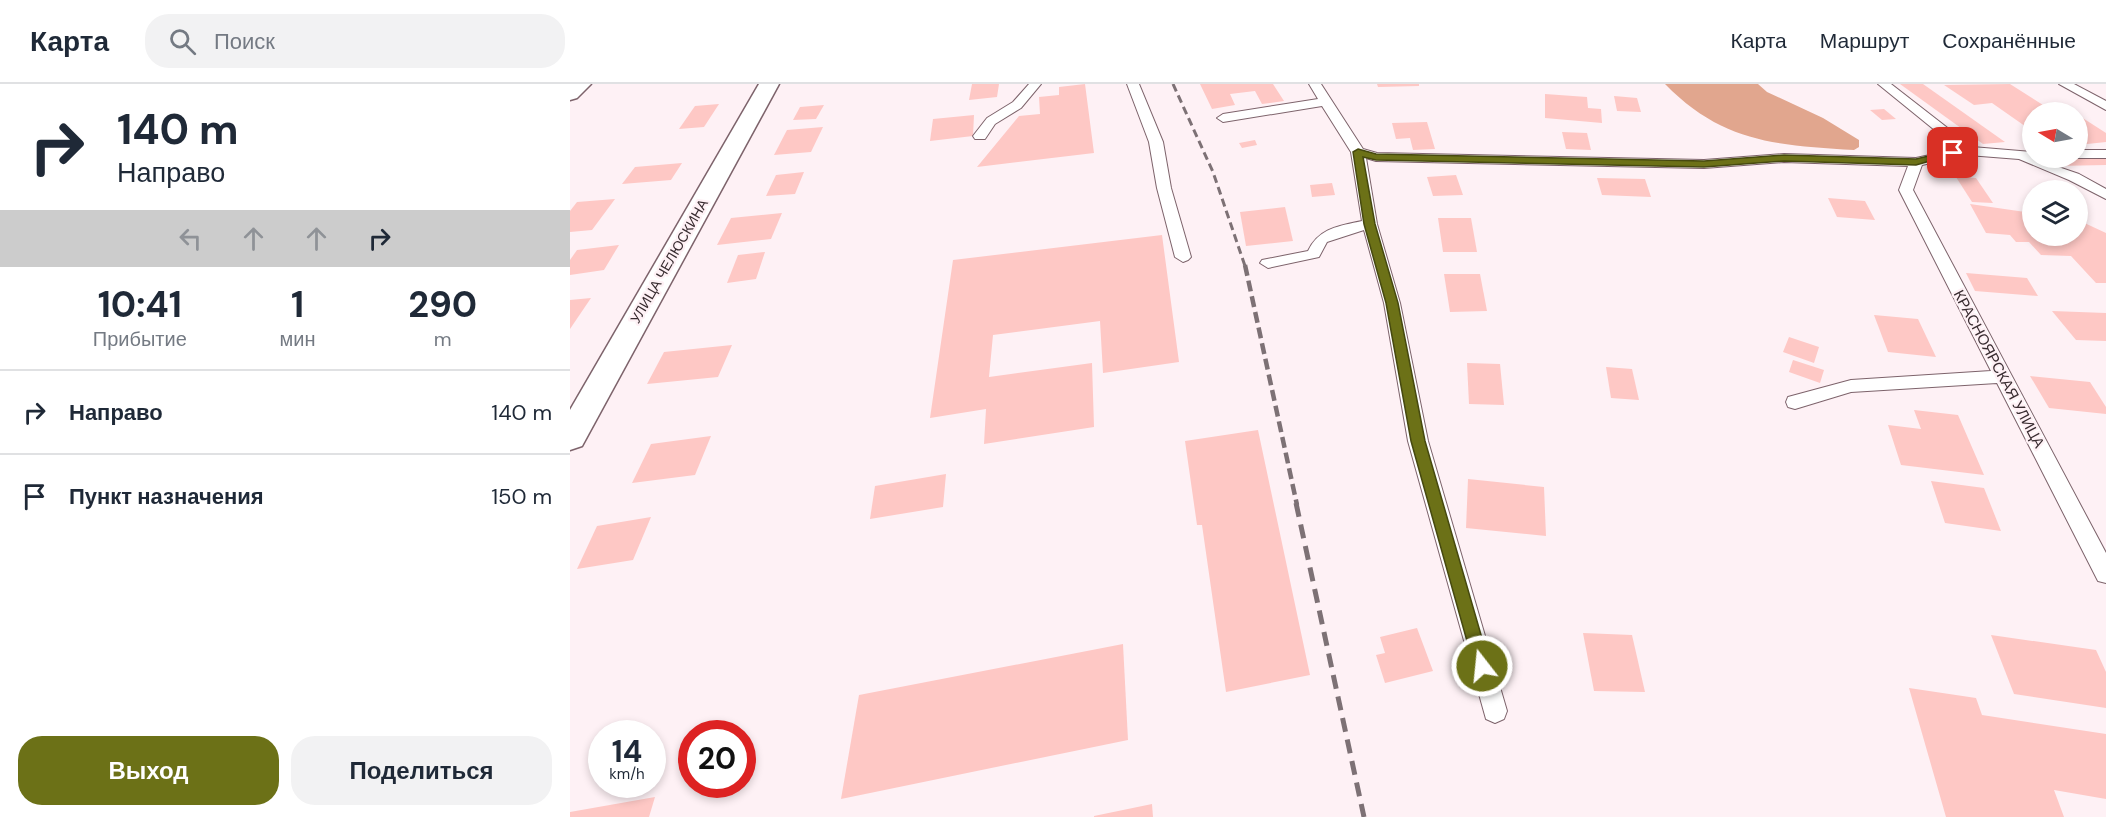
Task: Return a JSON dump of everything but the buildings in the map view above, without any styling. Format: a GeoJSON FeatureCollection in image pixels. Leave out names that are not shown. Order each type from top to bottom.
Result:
{"type":"FeatureCollection","features":[{"type":"Feature","properties":{"kind":"street"},"geometry":{"type":"LineString","coordinates":[[570,94],[581,84]]}},
{"type":"Feature","properties":{"kind":"street","name":"УЛИЦА ЧЕЛЮСКИНА"},"geometry":{"type":"LineString","coordinates":[[570,438],[769,84]]}},
{"type":"Feature","properties":{"kind":"lane"},"geometry":{"type":"LineString","coordinates":[[980,136],[992,121],[1017,105],[1035,84]]}},
{"type":"Feature","properties":{"kind":"lane"},"geometry":{"type":"LineString","coordinates":[[1133,84],[1156,142],[1164,188],[1183,257]]}},
{"type":"Feature","properties":{"kind":"lane"},"geometry":{"type":"LineString","coordinates":[[1315,84],[1328,101],[1358,152],[1370,224],[1392,303],[1418,441],[1495,711]]}},
{"type":"Feature","properties":{"kind":"lane"},"geometry":{"type":"LineString","coordinates":[[1884,84],[1968,151]]}},
{"type":"Feature","properties":{"kind":"lane"},"geometry":{"type":"LineString","coordinates":[[2065,84],[2106,105]]}},
{"type":"Feature","properties":{"kind":"lane"},"geometry":{"type":"LineString","coordinates":[[1223,118],[1328,101]]}},
{"type":"Feature","properties":{"kind":"lane"},"geometry":{"type":"LineString","coordinates":[[1358,152],[1376,157],[1704,164],[1784,158],[1916,162],[1968,151],[2022,156]]}},
{"type":"Feature","properties":{"kind":"lane"},"geometry":{"type":"LineString","coordinates":[[2088,154],[2106,153]]}},
{"type":"Feature","properties":{"kind":"lane","name":"КРАСНОЯРСКАЯ УЛИЦА"},"geometry":{"type":"LineString","coordinates":[[1916,162],[1906,190],[2106,574]]}},
{"type":"Feature","properties":{"kind":"lane"},"geometry":{"type":"LineString","coordinates":[[2054,168],[2106,195]]}},
{"type":"Feature","properties":{"kind":"lane"},"geometry":{"type":"LineString","coordinates":[[1268,263],[1314,254],[1321,239],[1344,228],[1370,224]]}},
{"type":"Feature","properties":{"kind":"lane"},"geometry":{"type":"LineString","coordinates":[[1796,402],[1868,384],[2004,376]]}},
{"type":"Feature","properties":{"kind":"shaded area"},"geometry":{"type":"Polygon","coordinates":[[[1665,84],[1758,84],[1767,92],[1823,118],[1859,140],[1859,147],[1854,150],[1800,146],[1752,137],[1708,118],[1687,104],[1665,84]]]}},
{"type":"Feature","properties":{"kind":"railway"},"geometry":{"type":"LineString","coordinates":[[1173,84],[1213,172],[1245,266]]}},
{"type":"Feature","properties":{"kind":"railway"},"geometry":{"type":"LineString","coordinates":[[1245,265],[1297,505]]}},
{"type":"Feature","properties":{"kind":"railway"},"geometry":{"type":"LineString","coordinates":[[1296,503],[1364,817]]}},
{"type":"Feature","properties":{"kind":"route"},"geometry":{"type":"LineString","coordinates":[[1482,666],[1418,441],[1392,303],[1370,224],[1358,152],[1376,157],[1704,164],[1784,158],[1916,162],[1953,153]]}}]}
